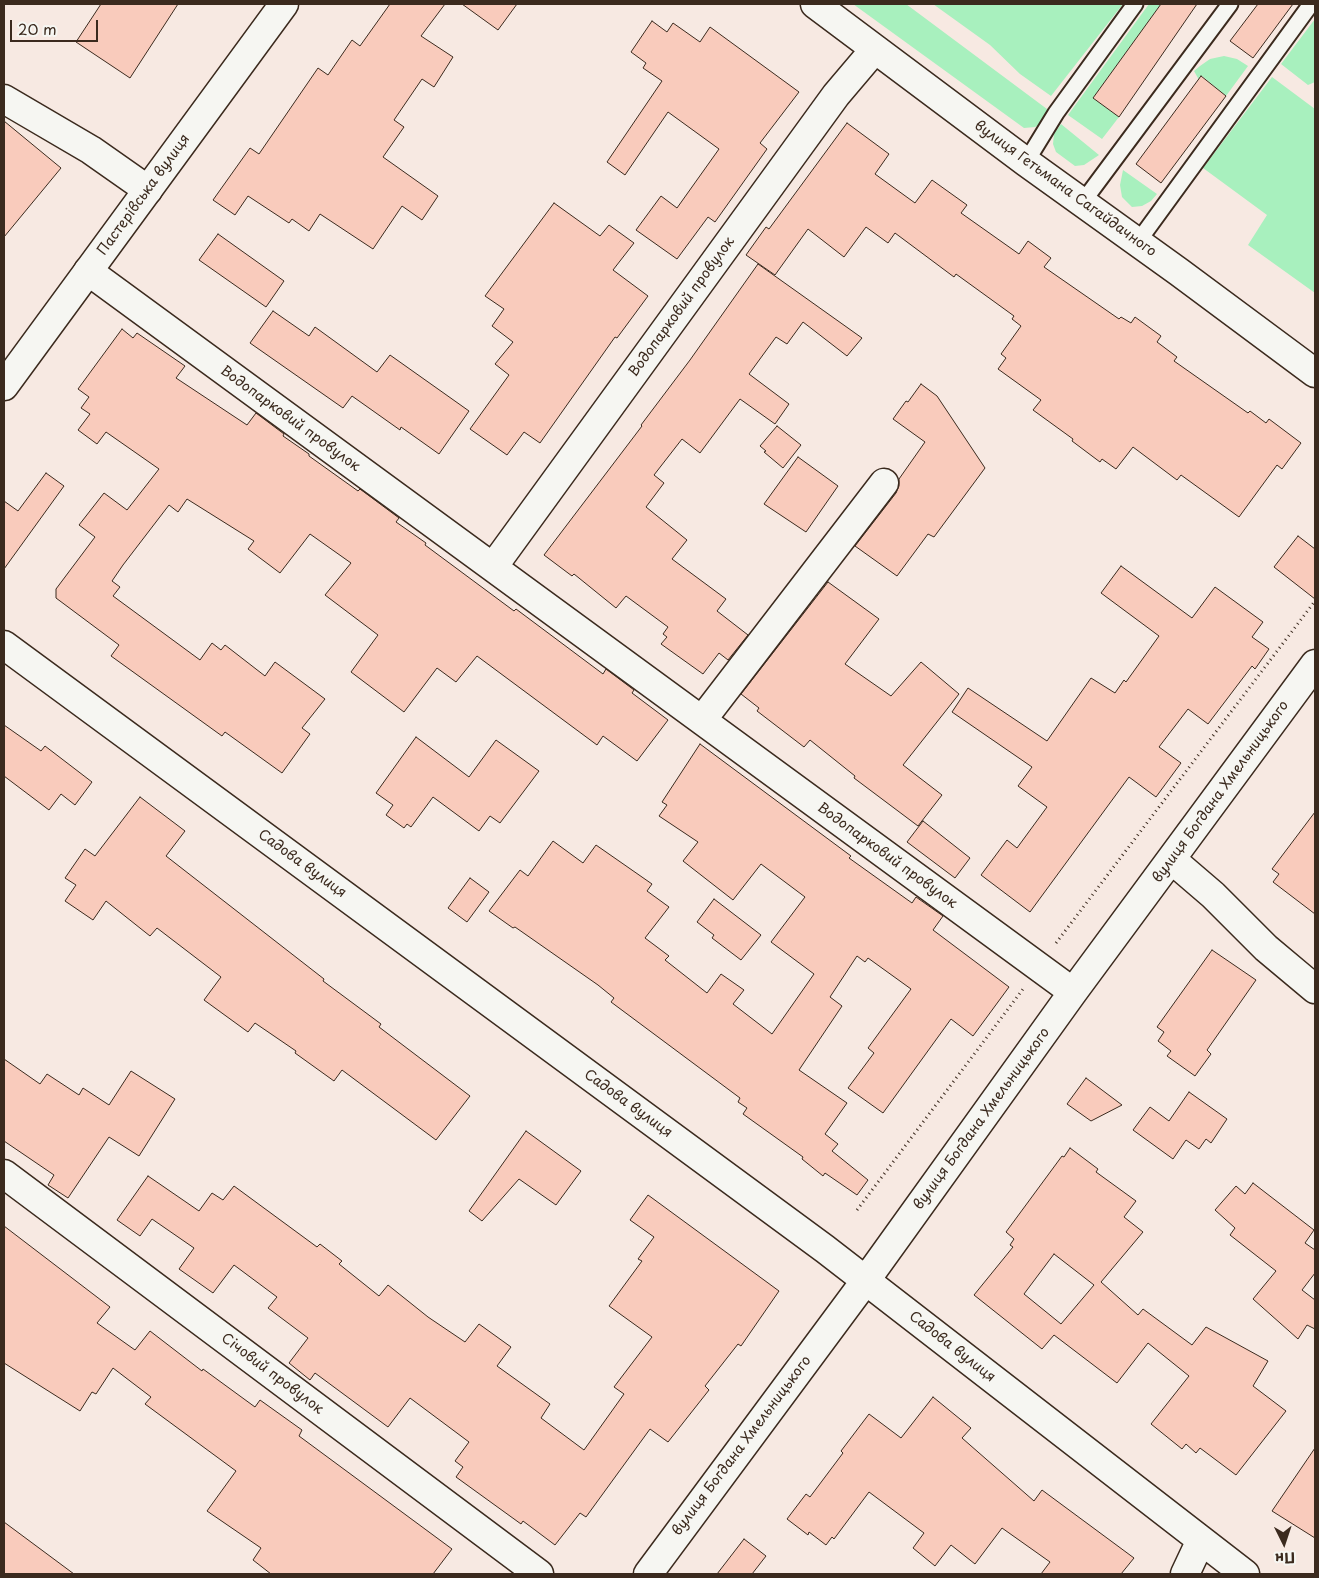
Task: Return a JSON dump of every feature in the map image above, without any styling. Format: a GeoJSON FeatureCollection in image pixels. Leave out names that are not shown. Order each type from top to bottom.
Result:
{"type":"FeatureCollection","features":[{"type":"Feature","properties":{"kind":"street","name":"Пастерівська вулиця"},"geometry":{"type":"LineString","coordinates":[[4,386],[284,4]]}},
{"type":"Feature","properties":{"kind":"street","name":"вулиця Гетьмана Сагайдачного"},"geometry":{"type":"LineString","coordinates":[[815,4],[1026,162],[1315,373]]}},
{"type":"Feature","properties":{"kind":"street","name":"Водопарковий провулок"},"geometry":{"type":"LineString","coordinates":[[493,567],[836,95],[875,48]]}},
{"type":"Feature","properties":{"kind":"street"},"geometry":{"type":"LineString","coordinates":[[4,99],[91,150],[148,190]]}},
{"type":"Feature","properties":{"kind":"street","name":"Водопарковий провулок"},"geometry":{"type":"LineString","coordinates":[[88,271],[1073,992]]}},
{"type":"Feature","properties":{"kind":"street"},"geometry":{"type":"LineString","coordinates":[[702,720],[884,483]]}},
{"type":"Feature","properties":{"kind":"street","name":"Садова вулиця"},"geometry":{"type":"LineString","coordinates":[[4,644],[866,1280],[1245,1574]]}},
{"type":"Feature","properties":{"kind":"street","name":"вулиця Богдана Хмельницького"},"geometry":{"type":"LineString","coordinates":[[648,1574],[866,1280],[1073,992],[1315,664]]}},
{"type":"Feature","properties":{"kind":"street"},"geometry":{"type":"LineString","coordinates":[[1171,859],[1213,895],[1266,948],[1315,989]]}},
{"type":"Feature","properties":{"kind":"street","name":"Січовий провулок"},"geometry":{"type":"LineString","coordinates":[[4,1174],[539,1574]]}},
{"type":"Feature","properties":{"kind":"street"},"geometry":{"type":"LineString","coordinates":[[1185,1574],[1201,1540]]}},
{"type":"Feature","properties":{"kind":"lane"},"geometry":{"type":"LineString","coordinates":[[1026,162],[1056,113],[1135,4]]}},
{"type":"Feature","properties":{"kind":"lane"},"geometry":{"type":"LineString","coordinates":[[1082,203],[1230,4]]}},
{"type":"Feature","properties":{"kind":"lane"},"geometry":{"type":"LineString","coordinates":[[1137,242],[1311,4]]}},
{"type":"Feature","properties":{"kind":"path"},"geometry":{"type":"LineString","coordinates":[[857,1210],[1315,601]]}},
{"type":"Feature","properties":{"kind":"green space"},"geometry":{"type":"Polygon","coordinates":[[[853,4],[906,4],[1051,112],[1042,123],[1035,127],[1024,128],[853,4]]]}},
{"type":"Feature","properties":{"kind":"green space"},"geometry":{"type":"Polygon","coordinates":[[[933,4],[1123,4],[1051,96],[1020,74],[990,45],[933,4]]]}},
{"type":"Feature","properties":{"kind":"green space"},"geometry":{"type":"Polygon","coordinates":[[[1149,4],[1161,4],[1093,98],[1119,117],[1102,139],[1068,115],[1149,4]]]}},
{"type":"Feature","properties":{"kind":"green space"},"geometry":{"type":"Polygon","coordinates":[[[1315,19],[1315,82],[1308,85],[1281,64],[1315,19]]]}},
{"type":"Feature","properties":{"kind":"green space"},"geometry":{"type":"Polygon","coordinates":[[[1224,56],[1237,59],[1248,66],[1226,96],[1202,76],[1199,80],[1194,71],[1210,59],[1224,56]]]}},
{"type":"Feature","properties":{"kind":"green space"},"geometry":{"type":"Polygon","coordinates":[[[1272,77],[1315,109],[1315,293],[1248,245],[1267,215],[1203,168],[1272,77]]]}},
{"type":"Feature","properties":{"kind":"green space"},"geometry":{"type":"Polygon","coordinates":[[[1061,124],[1099,155],[1084,165],[1075,166],[1056,152],[1053,144],[1054,134],[1061,124]]]}},
{"type":"Feature","properties":{"kind":"green space"},"geometry":{"type":"Polygon","coordinates":[[[1123,170],[1157,194],[1151,201],[1142,206],[1132,207],[1122,197],[1120,185],[1123,170]]]}},
{"type":"Feature","properties":{"kind":"building"},"geometry":{"type":"Polygon","coordinates":[[[101,4],[178,4],[130,78],[76,42],[101,4]]]}},
{"type":"Feature","properties":{"kind":"building"},"geometry":{"type":"Polygon","coordinates":[[[390,4],[445,4],[421,36],[453,57],[434,87],[422,79],[394,120],[404,127],[383,157],[438,196],[422,220],[402,206],[373,249],[320,214],[309,231],[292,219],[289,223],[248,196],[235,215],[213,200],[250,148],[259,154],[318,68],[328,75],[352,40],[360,46],[390,4]]]}},
{"type":"Feature","properties":{"kind":"building"},"geometry":{"type":"Polygon","coordinates":[[[462,4],[517,4],[498,30],[462,4]]]}},
{"type":"Feature","properties":{"kind":"building"},"geometry":{"type":"Polygon","coordinates":[[[1161,4],[1197,4],[1119,117],[1093,98],[1161,4]]]}},
{"type":"Feature","properties":{"kind":"building"},"geometry":{"type":"Polygon","coordinates":[[[1258,4],[1293,4],[1253,58],[1230,41],[1258,4]]]}},
{"type":"Feature","properties":{"kind":"building"},"geometry":{"type":"Polygon","coordinates":[[[652,21],[667,32],[673,23],[700,42],[710,27],[799,92],[760,143],[767,149],[715,222],[708,217],[677,259],[636,230],[661,196],[677,208],[719,149],[668,112],[625,175],[607,162],[662,81],[643,68],[646,63],[631,52],[652,21]]]}},
{"type":"Feature","properties":{"kind":"building"},"geometry":{"type":"Polygon","coordinates":[[[1201,76],[1226,96],[1161,183],[1136,164],[1201,76]]]}},
{"type":"Feature","properties":{"kind":"building"},"geometry":{"type":"Polygon","coordinates":[[[4,121],[61,168],[4,237],[4,121]]]}},
{"type":"Feature","properties":{"kind":"building"},"geometry":{"type":"Polygon","coordinates":[[[847,123],[889,154],[875,174],[915,203],[932,180],[967,205],[961,213],[1019,254],[1028,241],[1051,258],[1044,267],[1119,319],[1121,317],[1131,323],[1135,317],[1161,336],[1157,342],[1177,357],[1174,361],[1248,413],[1250,411],[1266,423],[1269,419],[1301,443],[1282,469],[1277,465],[1239,517],[1181,475],[1177,480],[1133,447],[1116,469],[1102,459],[1100,462],[1072,441],[1073,439],[1033,410],[1041,400],[998,369],[1006,358],[1001,354],[1021,326],[1012,319],[1014,316],[956,274],[954,277],[895,233],[888,243],[866,227],[844,257],[808,229],[775,275],[746,255],[766,227],[769,229],[847,123]]]}},
{"type":"Feature","properties":{"kind":"building"},"geometry":{"type":"Polygon","coordinates":[[[554,203],[600,236],[609,225],[634,243],[613,270],[648,296],[617,338],[615,337],[540,443],[524,432],[507,455],[470,429],[509,375],[495,364],[513,342],[492,326],[504,309],[485,296],[554,203]]]}},
{"type":"Feature","properties":{"kind":"building"},"geometry":{"type":"Polygon","coordinates":[[[218,234],[284,281],[266,307],[199,260],[218,234]]]}},
{"type":"Feature","properties":{"kind":"building"},"geometry":{"type":"Polygon","coordinates":[[[758,264],[862,338],[847,356],[803,322],[787,344],[776,337],[749,374],[789,404],[775,424],[740,399],[700,453],[682,439],[654,475],[664,483],[646,507],[687,540],[672,559],[726,599],[717,611],[748,635],[728,660],[719,653],[703,674],[661,644],[667,637],[663,634],[668,627],[626,596],[616,608],[574,574],[572,576],[544,555],[642,426],[758,264]]]}},
{"type":"Feature","properties":{"kind":"building"},"geometry":{"type":"Polygon","coordinates":[[[273,311],[309,336],[315,327],[377,372],[390,355],[469,411],[439,454],[401,427],[400,430],[352,396],[343,408],[250,343],[273,311]]]}},
{"type":"Feature","properties":{"kind":"building"},"geometry":{"type":"Polygon","coordinates":[[[122,329],[133,338],[137,333],[185,366],[176,378],[247,425],[256,413],[284,434],[283,436],[309,454],[309,456],[358,491],[360,489],[399,518],[396,522],[514,611],[516,609],[603,674],[606,669],[634,690],[632,693],[668,720],[637,761],[603,736],[597,745],[477,656],[456,682],[437,668],[404,712],[351,672],[378,635],[325,595],[351,563],[310,534],[280,573],[248,549],[254,541],[187,499],[178,512],[169,505],[123,565],[112,581],[120,587],[113,596],[200,660],[212,643],[221,650],[225,645],[265,676],[275,662],[325,699],[302,728],[310,734],[282,773],[225,732],[222,736],[111,656],[119,645],[56,598],[56,589],[95,537],[79,525],[104,493],[127,510],[159,469],[106,432],[97,444],[78,430],[90,414],[81,408],[89,397],[78,389],[122,329]]]}},
{"type":"Feature","properties":{"kind":"building"},"geometry":{"type":"Polygon","coordinates":[[[921,384],[937,396],[985,468],[934,537],[928,534],[897,576],[855,546],[896,493],[899,479],[925,442],[893,419],[921,384]]]}},
{"type":"Feature","properties":{"kind":"building"},"geometry":{"type":"Polygon","coordinates":[[[777,426],[801,445],[783,468],[764,452],[766,451],[760,446],[777,426]]]}},
{"type":"Feature","properties":{"kind":"building"},"geometry":{"type":"Polygon","coordinates":[[[798,457],[838,486],[806,532],[764,504],[798,457]]]}},
{"type":"Feature","properties":{"kind":"building"},"geometry":{"type":"Polygon","coordinates":[[[46,473],[64,486],[4,569],[4,501],[18,511],[46,473]]]}},
{"type":"Feature","properties":{"kind":"building"},"geometry":{"type":"Polygon","coordinates":[[[1298,536],[1315,549],[1315,599],[1274,567],[1298,536]]]}},
{"type":"Feature","properties":{"kind":"building"},"geometry":{"type":"Polygon","coordinates":[[[1121,566],[1192,618],[1215,587],[1263,622],[1252,637],[1269,649],[1255,669],[1252,666],[1208,724],[1188,709],[1159,747],[1181,763],[1156,797],[1129,777],[1030,912],[981,875],[1007,840],[1017,848],[1047,807],[1018,786],[1032,767],[952,712],[968,688],[1047,741],[1091,678],[1115,693],[1124,680],[1126,682],[1159,636],[1101,593],[1121,566]]]}},
{"type":"Feature","properties":{"kind":"building"},"geometry":{"type":"Polygon","coordinates":[[[828,582],[879,619],[845,664],[891,696],[921,662],[959,694],[903,765],[942,795],[918,826],[854,778],[855,776],[810,740],[804,747],[757,711],[759,708],[741,694],[828,582]]]}},
{"type":"Feature","properties":{"kind":"building"},"geometry":{"type":"Polygon","coordinates":[[[4,725],[41,751],[45,746],[92,782],[75,805],[61,794],[49,810],[4,776],[4,725]]]}},
{"type":"Feature","properties":{"kind":"building"},"geometry":{"type":"Polygon","coordinates":[[[416,737],[469,777],[496,740],[539,771],[500,823],[490,816],[479,831],[433,797],[411,827],[407,824],[404,828],[386,815],[393,805],[376,793],[416,737]]]}},
{"type":"Feature","properties":{"kind":"building"},"geometry":{"type":"Polygon","coordinates":[[[700,744],[851,856],[849,858],[912,903],[916,897],[943,916],[933,930],[1009,987],[973,1036],[951,1019],[883,1113],[848,1088],[874,1053],[868,1048],[911,989],[868,958],[865,962],[857,956],[830,997],[842,1006],[799,1070],[847,1103],[825,1134],[838,1144],[832,1151],[868,1180],[857,1195],[825,1173],[823,1176],[802,1159],[803,1157],[743,1114],[747,1108],[738,1102],[740,1098],[611,1002],[614,998],[598,985],[489,911],[520,870],[528,876],[553,841],[583,863],[596,845],[652,884],[647,891],[669,907],[645,938],[669,956],[665,960],[707,993],[721,974],[744,990],[733,1004],[772,1034],[814,974],[771,942],[805,897],[761,864],[733,900],[683,861],[698,842],[659,816],[667,805],[662,802],[700,744]]]}},
{"type":"Feature","properties":{"kind":"building"},"geometry":{"type":"Polygon","coordinates":[[[140,797],[185,831],[166,856],[324,979],[323,981],[381,1024],[379,1027],[470,1096],[436,1140],[342,1070],[334,1081],[295,1053],[296,1051],[255,1023],[248,1032],[204,1000],[221,977],[157,928],[150,936],[106,901],[93,920],[65,901],[76,885],[65,878],[85,849],[95,856],[140,797]]]}},
{"type":"Feature","properties":{"kind":"building"},"geometry":{"type":"Polygon","coordinates":[[[1315,812],[1315,914],[1273,882],[1279,874],[1272,869],[1315,812]]]}},
{"type":"Feature","properties":{"kind":"building"},"geometry":{"type":"Polygon","coordinates":[[[923,821],[970,858],[955,878],[907,842],[923,821]]]}},
{"type":"Feature","properties":{"kind":"building"},"geometry":{"type":"Polygon","coordinates":[[[470,878],[489,892],[467,922],[448,908],[470,878]]]}},
{"type":"Feature","properties":{"kind":"building"},"geometry":{"type":"Polygon","coordinates":[[[714,899],[761,935],[741,960],[712,938],[714,935],[697,922],[714,899]]]}},
{"type":"Feature","properties":{"kind":"building"},"geometry":{"type":"Polygon","coordinates":[[[1212,950],[1256,980],[1207,1050],[1211,1054],[1195,1076],[1167,1056],[1171,1051],[1158,1041],[1164,1032],[1157,1027],[1212,950]]]}},
{"type":"Feature","properties":{"kind":"building"},"geometry":{"type":"Polygon","coordinates":[[[4,1059],[40,1084],[47,1074],[79,1095],[83,1088],[109,1105],[131,1071],[175,1099],[139,1156],[109,1137],[68,1198],[48,1185],[54,1175],[4,1141],[4,1059]]]}},
{"type":"Feature","properties":{"kind":"building"},"geometry":{"type":"Polygon","coordinates":[[[1086,1078],[1122,1105],[1091,1121],[1067,1104],[1086,1078]]]}},
{"type":"Feature","properties":{"kind":"building"},"geometry":{"type":"Polygon","coordinates":[[[1189,1092],[1227,1119],[1211,1143],[1206,1139],[1199,1149],[1186,1140],[1173,1159],[1133,1130],[1150,1107],[1169,1121],[1189,1092]]]}},
{"type":"Feature","properties":{"kind":"building"},"geometry":{"type":"Polygon","coordinates":[[[526,1131],[581,1171],[556,1205],[519,1179],[482,1221],[469,1211],[526,1131]]]}},
{"type":"Feature","properties":{"kind":"building"},"geometry":{"type":"Polygon","coordinates":[[[1070,1148],[1098,1169],[1096,1172],[1136,1201],[1124,1217],[1143,1232],[1101,1282],[1138,1315],[1143,1309],[1192,1345],[1206,1327],[1268,1361],[1253,1386],[1286,1411],[1236,1475],[1200,1448],[1196,1453],[1186,1444],[1182,1449],[1151,1424],[1189,1376],[1148,1343],[1117,1383],[1054,1335],[1042,1349],[974,1295],[1013,1247],[1010,1245],[1014,1239],[1006,1232],[1062,1156],[1064,1157],[1070,1148]],[[1054,1254],[1024,1294],[1061,1324],[1094,1285],[1054,1254]]]}},
{"type":"Feature","properties":{"kind":"building"},"geometry":{"type":"Polygon","coordinates":[[[148,1176],[199,1211],[212,1193],[223,1200],[234,1186],[317,1247],[320,1244],[342,1261],[339,1264],[379,1296],[388,1285],[428,1317],[465,1342],[479,1324],[511,1347],[497,1366],[550,1404],[541,1418],[584,1450],[624,1394],[614,1387],[652,1337],[609,1306],[642,1261],[638,1259],[654,1237],[630,1220],[648,1195],[779,1291],[741,1346],[738,1344],[705,1386],[709,1390],[668,1442],[650,1429],[586,1517],[580,1513],[555,1545],[523,1521],[521,1524],[456,1477],[463,1467],[455,1461],[469,1442],[410,1398],[388,1427],[315,1373],[310,1380],[289,1363],[308,1338],[268,1308],[277,1297],[234,1265],[213,1293],[179,1269],[194,1248],[152,1219],[140,1236],[117,1220],[148,1176]]]}},
{"type":"Feature","properties":{"kind":"building"},"geometry":{"type":"Polygon","coordinates":[[[1253,1183],[1314,1230],[1305,1243],[1315,1250],[1315,1273],[1302,1290],[1315,1300],[1315,1329],[1307,1325],[1298,1339],[1253,1299],[1276,1271],[1230,1235],[1235,1228],[1215,1210],[1236,1186],[1245,1194],[1253,1183]]]}},
{"type":"Feature","properties":{"kind":"building"},"geometry":{"type":"Polygon","coordinates":[[[4,1226],[110,1307],[97,1323],[135,1350],[150,1331],[202,1371],[203,1369],[255,1407],[260,1400],[302,1430],[299,1436],[452,1549],[433,1574],[271,1574],[253,1560],[261,1548],[207,1511],[236,1471],[145,1404],[151,1397],[113,1368],[96,1394],[92,1392],[80,1411],[4,1363],[4,1226]]]}},
{"type":"Feature","properties":{"kind":"building"},"geometry":{"type":"Polygon","coordinates":[[[933,1397],[971,1428],[962,1438],[1034,1501],[1042,1490],[1134,1558],[1121,1574],[1041,1574],[1050,1562],[1002,1528],[975,1564],[951,1545],[935,1566],[913,1548],[924,1533],[869,1492],[834,1539],[832,1537],[826,1545],[809,1532],[808,1535],[787,1519],[806,1494],[810,1497],[869,1414],[901,1438],[933,1397]]]}},
{"type":"Feature","properties":{"kind":"building"},"geometry":{"type":"Polygon","coordinates":[[[1315,1448],[1315,1538],[1272,1511],[1315,1448]]]}},
{"type":"Feature","properties":{"kind":"building"},"geometry":{"type":"Polygon","coordinates":[[[4,1522],[74,1574],[4,1574],[4,1522]]]}},
{"type":"Feature","properties":{"kind":"building"},"geometry":{"type":"Polygon","coordinates":[[[744,1539],[766,1556],[752,1574],[717,1574],[744,1539]]]}}]}
